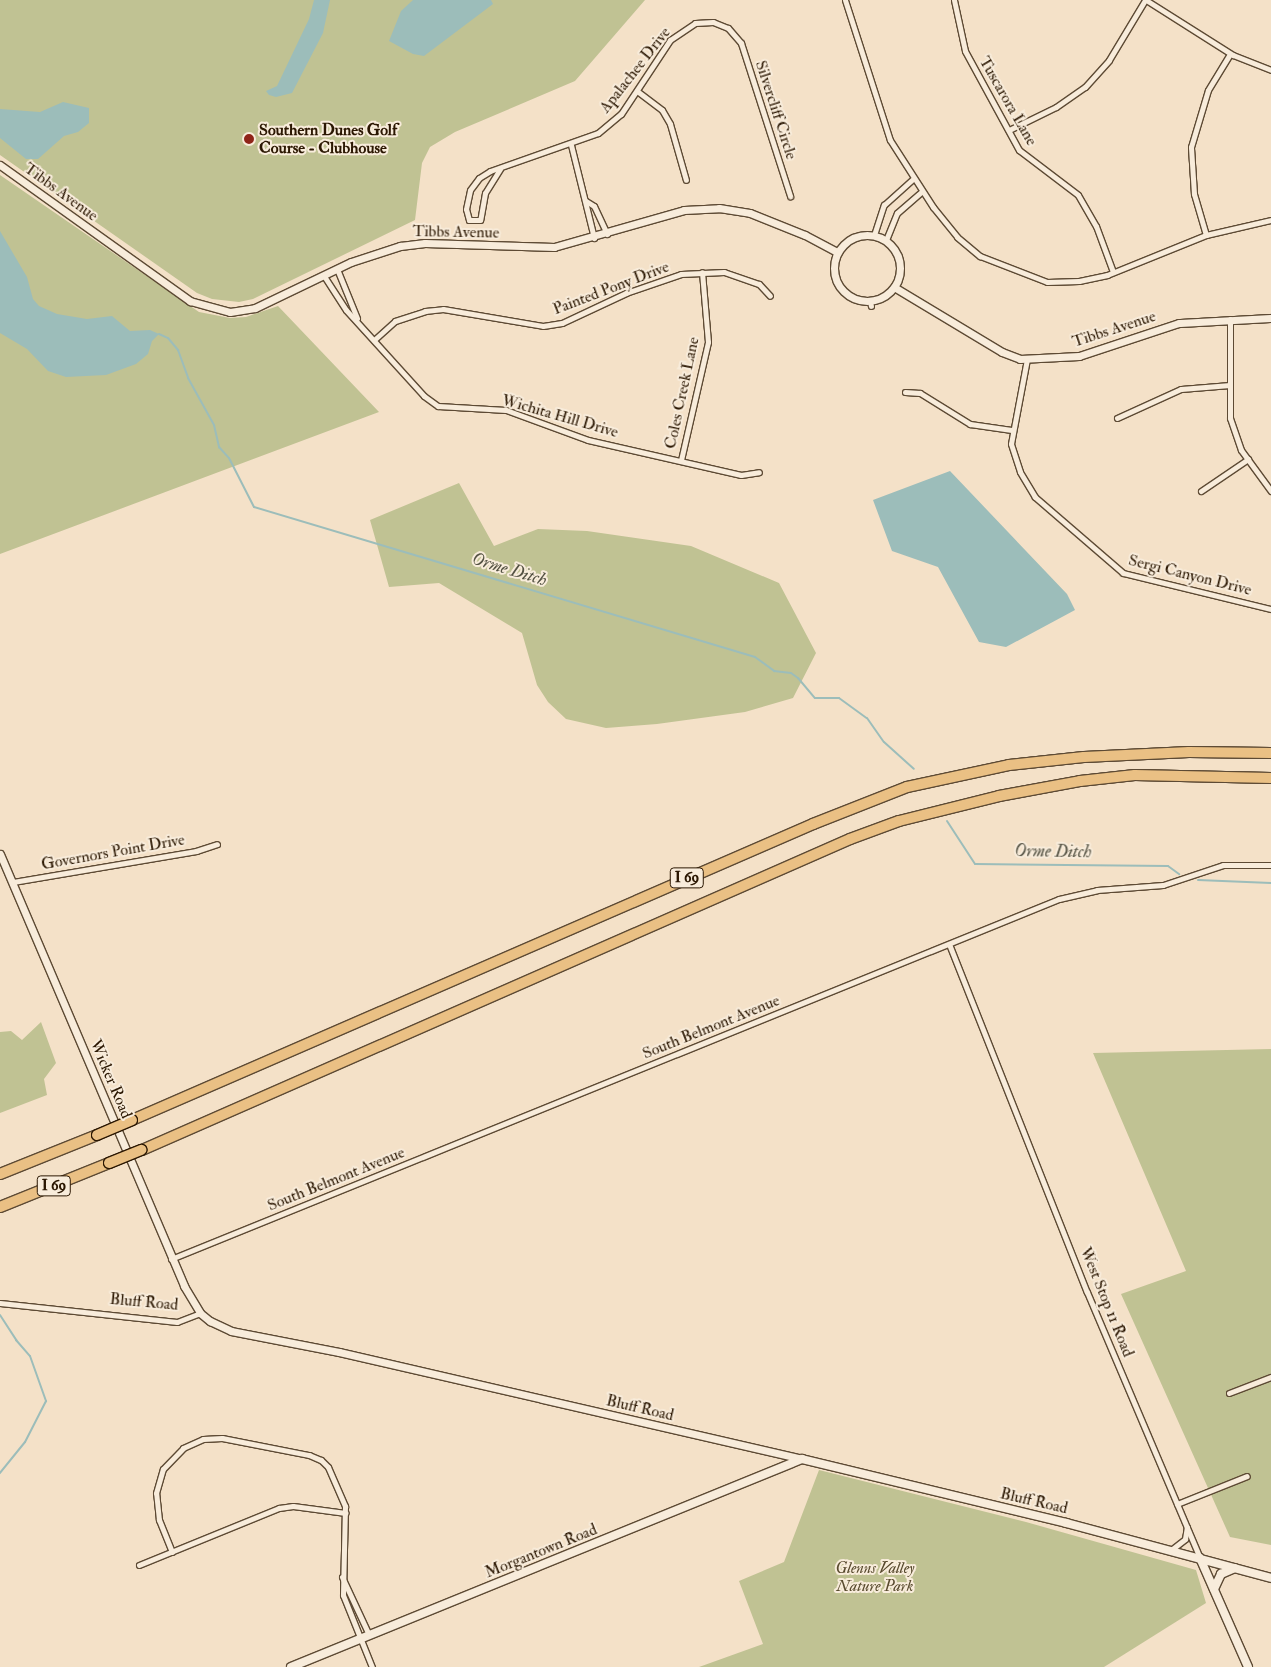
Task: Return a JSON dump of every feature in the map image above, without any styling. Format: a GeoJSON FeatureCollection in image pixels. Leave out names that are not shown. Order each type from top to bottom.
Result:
{"type":"FeatureCollection","features":[{"type":"Feature","properties":{"kind":"highway","name":"I 69"},"geometry":{"type":"LineString","coordinates":[[0,1174],[132,1120],[813,824],[906,787],[1009,765],[1084,757],[1189,752],[1271,753]]}},
{"type":"Feature","properties":{"kind":"highway","name":"I 69"},"geometry":{"type":"LineString","coordinates":[[0,1208],[142,1150],[841,843],[899,821],[998,796],[1090,780],[1192,774],[1271,778]]}},
{"type":"Feature","properties":{"kind":"main road","name":"Bluff Road"},"geometry":{"type":"LineString","coordinates":[[802,1459],[1171,1550],[1271,1578]]}},
{"type":"Feature","properties":{"kind":"main road","name":"Morgantown Road"},"geometry":{"type":"LineString","coordinates":[[291,1667],[802,1459]]}},
{"type":"Feature","properties":{"kind":"main road","name":"West Stop 11 Road"},"geometry":{"type":"LineString","coordinates":[[1200,1558],[1248,1667]]}},
{"type":"Feature","properties":{"kind":"main road"},"geometry":{"type":"LineString","coordinates":[[1214,1588],[1221,1574],[1235,1568]]}},
{"type":"Feature","properties":{"kind":"street"},"geometry":{"type":"LineString","coordinates":[[844,0],[890,140],[922,190],[957,237],[980,256],[1047,282],[1079,281],[1113,272],[1206,235],[1271,220]]}},
{"type":"Feature","properties":{"kind":"street","name":"Tuscarora Lane"},"geometry":{"type":"LineString","coordinates":[[954,0],[965,51],[1019,150],[1078,196],[1096,226],[1113,272]]}},
{"type":"Feature","properties":{"kind":"street"},"geometry":{"type":"LineString","coordinates":[[1009,130],[1056,107],[1085,87],[1109,60],[1146,0],[1230,54],[1271,70]]}},
{"type":"Feature","properties":{"kind":"street","name":"Apalachee Drive"},"geometry":{"type":"LineString","coordinates":[[500,169],[485,193],[480,220],[469,220],[466,209],[470,190],[479,178],[500,169],[571,145],[598,133],[613,122],[637,91],[670,40],[686,28],[713,22],[734,33]]}},
{"type":"Feature","properties":{"kind":"street","name":"Silvercliff Circle"},"geometry":{"type":"LineString","coordinates":[[734,33],[744,50],[790,196]]}},
{"type":"Feature","properties":{"kind":"street"},"geometry":{"type":"LineString","coordinates":[[1206,235],[1194,194],[1191,147],[1204,99],[1230,54]]}},
{"type":"Feature","properties":{"kind":"street"},"geometry":{"type":"LineString","coordinates":[[637,91],[662,110],[670,124],[686,180]]}},
{"type":"Feature","properties":{"kind":"street"},"geometry":{"type":"LineString","coordinates":[[571,145],[594,238]]}},
{"type":"Feature","properties":{"kind":"street","name":"Tibbs Avenue"},"geometry":{"type":"LineString","coordinates":[[0,165],[202,306],[230,312],[255,308],[376,252],[400,246],[425,243],[554,247],[594,238],[684,210],[719,208],[750,213],[805,235],[837,252]]}},
{"type":"Feature","properties":{"kind":"street"},"geometry":{"type":"LineString","coordinates":[[874,235],[884,205],[914,178]]}},
{"type":"Feature","properties":{"kind":"street"},"geometry":{"type":"LineString","coordinates":[[886,240],[898,213],[922,190]]}},
{"type":"Feature","properties":{"kind":"street"},"geometry":{"type":"LineString","coordinates":[[586,202],[594,206],[607,234]]}},
{"type":"Feature","properties":{"kind":"street"},"geometry":{"type":"LineString","coordinates":[[874,235],[886,240],[893,248],[900,267],[894,287],[879,299],[870,303],[853,298],[840,287],[833,270],[837,252],[852,237],[874,235]]}},
{"type":"Feature","properties":{"kind":"street","name":"Wichita Hill Drive"},"geometry":{"type":"LineString","coordinates":[[338,269],[358,321]]}},
{"type":"Feature","properties":{"kind":"street","name":"Coles Creek Lane"},"geometry":{"type":"LineString","coordinates":[[681,460],[708,342],[702,272]]}},
{"type":"Feature","properties":{"kind":"street","name":"Painted Pony Drive"},"geometry":{"type":"LineString","coordinates":[[374,340],[395,321],[425,311],[443,310],[543,326],[562,323],[626,293],[681,274],[724,272],[759,284],[770,296]]}},
{"type":"Feature","properties":{"kind":"street","name":"Wichita Hill Drive"},"geometry":{"type":"LineString","coordinates":[[324,276],[346,310],[424,396],[438,406],[506,410],[588,440],[741,475],[759,472]]}},
{"type":"Feature","properties":{"kind":"street","name":"Tibbs Avenue"},"geometry":{"type":"LineString","coordinates":[[894,287],[1002,352],[1027,359],[1079,356],[1173,324],[1230,319],[1271,318]]}},
{"type":"Feature","properties":{"kind":"street"},"geometry":{"type":"LineString","coordinates":[[1230,319],[1230,418],[1241,450],[1271,491]]}},
{"type":"Feature","properties":{"kind":"street","name":"Sergi Canyon Drive"},"geometry":{"type":"LineString","coordinates":[[1027,359],[1012,430],[1014,458],[1025,484],[1111,565],[1135,577],[1271,609]]}},
{"type":"Feature","properties":{"kind":"street"},"geometry":{"type":"LineString","coordinates":[[1117,418],[1181,389],[1230,384]]}},
{"type":"Feature","properties":{"kind":"street"},"geometry":{"type":"LineString","coordinates":[[905,392],[920,393],[970,424],[1012,430]]}},
{"type":"Feature","properties":{"kind":"street"},"geometry":{"type":"LineString","coordinates":[[1201,491],[1248,459]]}},
{"type":"Feature","properties":{"kind":"street","name":"Governors Point Drive"},"geometry":{"type":"LineString","coordinates":[[13,882],[196,851],[216,844]]}},
{"type":"Feature","properties":{"kind":"street","name":"Wicker Road"},"geometry":{"type":"LineString","coordinates":[[0,855],[171,1259],[200,1313]]}},
{"type":"Feature","properties":{"kind":"street","name":"South Belmont Avenue"},"geometry":{"type":"LineString","coordinates":[[171,1259],[1077,894],[1158,886],[1223,865],[1271,865]]}},
{"type":"Feature","properties":{"kind":"street","name":"West Stop 11 Road"},"geometry":{"type":"LineString","coordinates":[[949,944],[1083,1281],[1200,1558]]}},
{"type":"Feature","properties":{"kind":"street","name":"Bluff Road"},"geometry":{"type":"LineString","coordinates":[[0,1303],[176,1322],[200,1313],[231,1331],[339,1352],[802,1459]]}},
{"type":"Feature","properties":{"kind":"street"},"geometry":{"type":"LineString","coordinates":[[1229,1393],[1271,1377]]}},
{"type":"Feature","properties":{"kind":"street"},"geometry":{"type":"LineString","coordinates":[[172,1552],[158,1520],[156,1493],[163,1469],[182,1448],[203,1439],[222,1438],[309,1454],[328,1468],[346,1513],[341,1576],[343,1595],[372,1667]]}},
{"type":"Feature","properties":{"kind":"street"},"geometry":{"type":"LineString","coordinates":[[1177,1504],[1247,1476]]}},
{"type":"Feature","properties":{"kind":"street"},"geometry":{"type":"LineString","coordinates":[[139,1565],[279,1508],[293,1506],[346,1513]]}},
{"type":"Feature","properties":{"kind":"street"},"geometry":{"type":"LineString","coordinates":[[1171,1550],[1185,1539],[1187,1527]]}},
{"type":"Feature","properties":{"kind":"street"},"geometry":{"type":"LineString","coordinates":[[341,1576],[369,1635]]}},
{"type":"Feature","properties":{"kind":"green space"},"geometry":{"type":"Polygon","coordinates":[[[0,0],[645,0],[575,81],[455,132],[430,147],[422,163],[415,220],[253,299],[239,302],[212,299],[197,293],[0,155],[0,0]]]}},
{"type":"Feature","properties":{"kind":"green space"},"geometry":{"type":"Polygon","coordinates":[[[0,175],[199,312],[230,318],[246,317],[278,306],[379,412],[0,554],[0,175]]]}},
{"type":"Feature","properties":{"kind":"green space"},"geometry":{"type":"Polygon","coordinates":[[[459,483],[494,546],[538,529],[587,531],[691,546],[779,583],[816,653],[793,698],[745,712],[657,724],[606,728],[566,719],[548,702],[537,685],[522,633],[439,583],[389,587],[370,520],[459,483]]]}},
{"type":"Feature","properties":{"kind":"green space"},"geometry":{"type":"Polygon","coordinates":[[[41,1022],[56,1063],[44,1079],[47,1095],[0,1113],[0,1032],[11,1031],[22,1040],[41,1022]]]}},
{"type":"Feature","properties":{"kind":"green space"},"geometry":{"type":"Polygon","coordinates":[[[1271,1049],[1271,1545],[1230,1537],[1121,1294],[1186,1271],[1093,1053],[1271,1049]]]}},
{"type":"Feature","properties":{"kind":"green space","name":"Glenns Valley Nature Park"},"geometry":{"type":"Polygon","coordinates":[[[819,1470],[1026,1522],[1196,1570],[1206,1603],[1104,1667],[699,1667],[763,1644],[739,1581],[784,1562],[819,1470]]]}},
{"type":"Feature","properties":{"kind":"water"},"geometry":{"type":"Polygon","coordinates":[[[314,0],[330,0],[323,33],[292,93],[276,97],[269,95],[266,91],[277,86],[309,19],[314,0]]]}},
{"type":"Feature","properties":{"kind":"water"},"geometry":{"type":"Polygon","coordinates":[[[413,0],[491,0],[493,4],[424,56],[413,54],[389,41],[401,11],[413,0]]]}},
{"type":"Feature","properties":{"kind":"water"},"geometry":{"type":"Polygon","coordinates":[[[63,102],[89,108],[89,123],[78,132],[64,136],[38,159],[26,159],[0,138],[0,109],[40,112],[63,102]]]}},
{"type":"Feature","properties":{"kind":"water"},"geometry":{"type":"Polygon","coordinates":[[[0,231],[27,277],[33,299],[39,306],[57,314],[87,319],[112,316],[130,331],[150,330],[159,334],[152,341],[148,354],[136,364],[106,375],[66,377],[48,371],[27,349],[0,333],[0,231]]]}},
{"type":"Feature","properties":{"kind":"water"},"geometry":{"type":"Polygon","coordinates":[[[950,471],[1067,594],[1075,610],[1006,647],[979,642],[938,567],[892,551],[873,500],[950,471]]]}},
{"type":"Feature","properties":{"kind":"waterway","name":"Orme Ditch"},"geometry":{"type":"LineString","coordinates":[[159,334],[168,338],[178,350],[188,378],[214,425],[219,447],[229,458],[254,507],[755,657],[774,671],[791,673],[798,678],[815,698],[839,698],[867,718],[884,742],[914,769]]}},
{"type":"Feature","properties":{"kind":"waterway","name":"Orme Ditch"},"geometry":{"type":"LineString","coordinates":[[947,821],[975,864],[1168,866],[1179,874]]}},
{"type":"Feature","properties":{"kind":"waterway","name":"Orme Ditch"},"geometry":{"type":"LineString","coordinates":[[1198,880],[1271,883]]}},
{"type":"Feature","properties":{"kind":"waterway"},"geometry":{"type":"LineString","coordinates":[[0,1315],[16,1340],[30,1356],[46,1401],[25,1442],[0,1473]]}},
{"type":"Feature","properties":{"kind":"place","name":"Southern Dunes Golf Course - Clubhouse"},"geometry":{"type":"Point","coordinates":[249,139]}}]}
